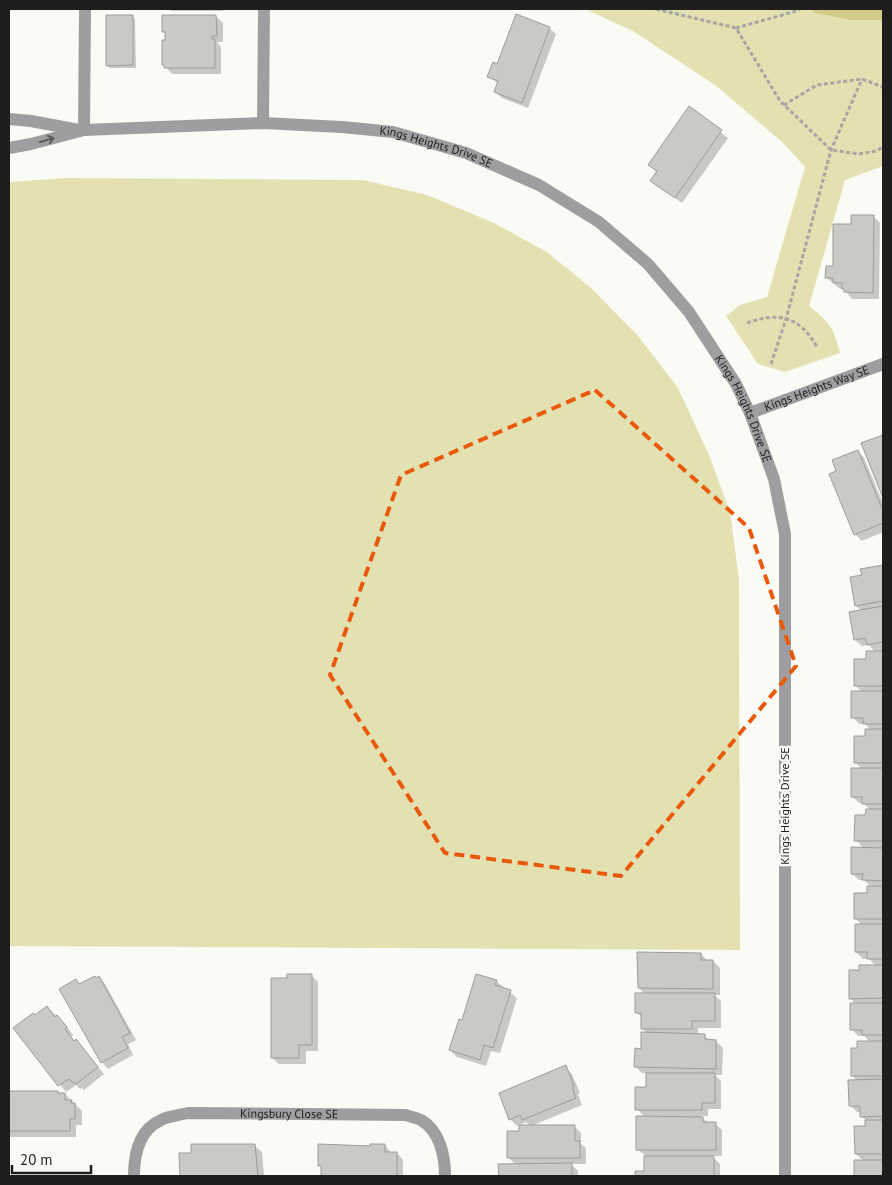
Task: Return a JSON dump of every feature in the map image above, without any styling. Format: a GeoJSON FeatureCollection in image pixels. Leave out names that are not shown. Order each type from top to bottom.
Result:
{"type":"FeatureCollection","features":[{"type":"Feature","properties":{"kind":"street"},"geometry":{"type":"LineString","coordinates":[[84,130],[85,9]]}},
{"type":"Feature","properties":{"kind":"street"},"geometry":{"type":"LineString","coordinates":[[263,123],[264,9]]}},
{"type":"Feature","properties":{"kind":"street","name":"Kings Heights Drive SE"},"geometry":{"type":"LineString","coordinates":[[9,119],[84,130],[263,123],[342,126],[393,132],[466,153],[539,185],[599,222],[648,264],[689,312],[736,384],[750,413],[774,479],[785,534],[785,1176]]}},
{"type":"Feature","properties":{"kind":"street","name":"Kings Heights Drive SE"},"geometry":{"type":"LineString","coordinates":[[9,148],[84,130]]}},
{"type":"Feature","properties":{"kind":"street","name":"Kings Heights Way SE"},"geometry":{"type":"LineString","coordinates":[[750,413],[883,364]]}},
{"type":"Feature","properties":{"kind":"street","name":"Kingsbury Close SE"},"geometry":{"type":"LineString","coordinates":[[134,1176],[134,1164],[138,1146],[148,1128],[162,1119],[188,1113],[406,1115],[422,1120],[434,1131],[440,1145],[445,1166],[445,1176]]}},
{"type":"Feature","properties":{"kind":"path"},"geometry":{"type":"LineString","coordinates":[[656,9],[736,28],[800,10]]}},
{"type":"Feature","properties":{"kind":"path"},"geometry":{"type":"LineString","coordinates":[[736,28],[784,105],[831,150],[859,154],[883,147]]}},
{"type":"Feature","properties":{"kind":"path"},"geometry":{"type":"LineString","coordinates":[[784,105],[818,85],[862,78],[883,87]]}},
{"type":"Feature","properties":{"kind":"path"},"geometry":{"type":"LineString","coordinates":[[772,364],[786,319],[831,150],[862,78]]}},
{"type":"Feature","properties":{"kind":"path"},"geometry":{"type":"LineString","coordinates":[[747,323],[760,318],[774,316],[799,323],[811,336],[817,347]]}},
{"type":"Feature","properties":{"kind":"highlighted area"},"geometry":{"type":"Polygon","coordinates":[[[595,390],[749,528],[796,666],[621,876],[445,853],[330,675],[401,475],[595,390]]]}},
{"type":"Feature","properties":{"kind":"shaded area"},"geometry":{"type":"Polygon","coordinates":[[[585,9],[883,9],[883,166],[845,180],[809,306],[830,326],[840,353],[785,372],[758,364],[726,316],[740,305],[767,297],[805,167],[781,141],[715,85],[633,31],[585,9]]]}},
{"type":"Feature","properties":{"kind":"shaded area"},"geometry":{"type":"Polygon","coordinates":[[[811,9],[883,9],[883,20],[852,20],[815,13],[811,9]]]}},
{"type":"Feature","properties":{"kind":"shaded area"},"geometry":{"type":"Polygon","coordinates":[[[65,178],[363,180],[427,195],[494,223],[547,252],[591,288],[638,336],[678,388],[709,455],[730,512],[739,579],[740,950],[9,946],[9,182],[65,178]]]}},
{"type":"Feature","properties":{"kind":"building"},"geometry":{"type":"Polygon","coordinates":[[[516,14],[550,27],[522,103],[494,92],[498,81],[487,77],[493,62],[497,64],[516,14]]]}},
{"type":"Feature","properties":{"kind":"building"},"geometry":{"type":"Polygon","coordinates":[[[106,15],[133,15],[133,65],[106,66],[106,15]]]}},
{"type":"Feature","properties":{"kind":"building"},"geometry":{"type":"Polygon","coordinates":[[[162,15],[216,15],[217,36],[212,36],[212,39],[215,39],[215,68],[164,68],[164,65],[162,65],[162,40],[165,40],[165,32],[162,32],[162,15]]]}},
{"type":"Feature","properties":{"kind":"building"},"geometry":{"type":"Polygon","coordinates":[[[689,106],[722,130],[675,198],[650,181],[657,171],[648,165],[689,106]]]}},
{"type":"Feature","properties":{"kind":"building"},"geometry":{"type":"Polygon","coordinates":[[[851,215],[874,215],[873,293],[844,292],[842,283],[833,283],[833,278],[825,278],[826,266],[833,266],[833,224],[851,224],[851,215]]]}},
{"type":"Feature","properties":{"kind":"building"},"geometry":{"type":"Polygon","coordinates":[[[883,435],[883,498],[861,443],[883,435]]]}},
{"type":"Feature","properties":{"kind":"building"},"geometry":{"type":"Polygon","coordinates":[[[858,450],[883,511],[883,523],[854,535],[829,474],[836,471],[832,460],[858,450]]]}},
{"type":"Feature","properties":{"kind":"building"},"geometry":{"type":"Polygon","coordinates":[[[883,565],[883,601],[855,606],[850,577],[862,575],[860,569],[883,565]]]}},
{"type":"Feature","properties":{"kind":"building"},"geometry":{"type":"Polygon","coordinates":[[[883,606],[883,642],[867,645],[865,638],[854,640],[849,612],[883,606]]]}},
{"type":"Feature","properties":{"kind":"building"},"geometry":{"type":"Polygon","coordinates":[[[866,651],[883,651],[883,686],[854,686],[854,659],[866,659],[866,651]]]}},
{"type":"Feature","properties":{"kind":"building"},"geometry":{"type":"Polygon","coordinates":[[[851,691],[883,691],[883,724],[863,724],[863,718],[851,718],[851,691]]]}},
{"type":"Feature","properties":{"kind":"building"},"geometry":{"type":"Polygon","coordinates":[[[865,729],[883,729],[883,763],[854,763],[854,736],[865,736],[865,729]]]}},
{"type":"Feature","properties":{"kind":"building"},"geometry":{"type":"Polygon","coordinates":[[[851,768],[883,768],[883,804],[862,804],[862,797],[851,797],[851,768]]]}},
{"type":"Feature","properties":{"kind":"building"},"geometry":{"type":"Polygon","coordinates":[[[866,809],[883,809],[883,841],[854,841],[855,815],[865,815],[866,809]]]}},
{"type":"Feature","properties":{"kind":"building"},"geometry":{"type":"Polygon","coordinates":[[[851,847],[883,848],[883,881],[862,880],[863,874],[851,874],[851,847]]]}},
{"type":"Feature","properties":{"kind":"building"},"geometry":{"type":"Polygon","coordinates":[[[867,886],[883,886],[883,919],[854,919],[854,893],[867,893],[867,886]]]}},
{"type":"Feature","properties":{"kind":"building"},"geometry":{"type":"Polygon","coordinates":[[[855,924],[883,924],[883,959],[867,959],[867,952],[855,952],[855,924]]]}},
{"type":"Feature","properties":{"kind":"building"},"geometry":{"type":"Polygon","coordinates":[[[637,952],[701,953],[701,960],[713,960],[713,989],[638,988],[637,952]]]}},
{"type":"Feature","properties":{"kind":"building"},"geometry":{"type":"Polygon","coordinates":[[[859,965],[883,965],[883,998],[849,999],[849,970],[859,970],[859,965]]]}},
{"type":"Feature","properties":{"kind":"building"},"geometry":{"type":"Polygon","coordinates":[[[287,974],[312,974],[312,1045],[299,1045],[299,1058],[271,1058],[271,978],[287,978],[287,974]]]}},
{"type":"Feature","properties":{"kind":"building"},"geometry":{"type":"Polygon","coordinates":[[[476,974],[497,980],[495,985],[511,990],[493,1048],[484,1045],[480,1060],[449,1050],[459,1019],[462,1020],[476,974]]]}},
{"type":"Feature","properties":{"kind":"building"},"geometry":{"type":"Polygon","coordinates":[[[95,976],[96,978],[99,976],[130,1033],[122,1037],[128,1048],[101,1063],[59,989],[76,979],[79,984],[95,976]]]}},
{"type":"Feature","properties":{"kind":"building"},"geometry":{"type":"Polygon","coordinates":[[[635,993],[715,993],[715,1021],[692,1021],[692,1029],[641,1029],[641,1013],[635,1013],[635,993]]]}},
{"type":"Feature","properties":{"kind":"building"},"geometry":{"type":"Polygon","coordinates":[[[850,1003],[883,1003],[883,1035],[862,1035],[862,1030],[850,1030],[850,1003]]]}},
{"type":"Feature","properties":{"kind":"building"},"geometry":{"type":"Polygon","coordinates":[[[47,1006],[55,1017],[57,1015],[67,1027],[65,1029],[74,1041],[76,1039],[98,1067],[76,1084],[69,1079],[58,1086],[13,1028],[33,1013],[35,1015],[47,1006]]]}},
{"type":"Feature","properties":{"kind":"building"},"geometry":{"type":"Polygon","coordinates":[[[641,1032],[705,1034],[705,1039],[716,1040],[716,1069],[634,1067],[635,1048],[641,1049],[641,1032]]]}},
{"type":"Feature","properties":{"kind":"building"},"geometry":{"type":"Polygon","coordinates":[[[857,1041],[883,1041],[883,1076],[851,1076],[851,1048],[857,1048],[857,1041]]]}},
{"type":"Feature","properties":{"kind":"building"},"geometry":{"type":"Polygon","coordinates":[[[566,1065],[574,1086],[572,1087],[576,1098],[522,1120],[520,1115],[509,1120],[499,1093],[566,1065]]]}},
{"type":"Feature","properties":{"kind":"building"},"geometry":{"type":"Polygon","coordinates":[[[646,1073],[715,1073],[715,1103],[702,1103],[702,1110],[635,1110],[635,1087],[646,1087],[646,1073]]]}},
{"type":"Feature","properties":{"kind":"building"},"geometry":{"type":"Polygon","coordinates":[[[883,1079],[883,1116],[860,1117],[860,1106],[849,1106],[848,1080],[883,1079]]]}},
{"type":"Feature","properties":{"kind":"building"},"geometry":{"type":"Polygon","coordinates":[[[9,1091],[58,1091],[58,1093],[65,1093],[65,1100],[72,1100],[71,1103],[75,1103],[75,1119],[70,1119],[70,1131],[9,1131],[9,1091]]]}},
{"type":"Feature","properties":{"kind":"building"},"geometry":{"type":"Polygon","coordinates":[[[636,1116],[703,1117],[703,1122],[716,1122],[716,1150],[636,1150],[636,1116]]]}},
{"type":"Feature","properties":{"kind":"building"},"geometry":{"type":"Polygon","coordinates":[[[865,1120],[883,1120],[883,1154],[855,1154],[854,1126],[865,1126],[865,1120]]]}},
{"type":"Feature","properties":{"kind":"building"},"geometry":{"type":"Polygon","coordinates":[[[519,1125],[575,1125],[575,1141],[580,1141],[580,1158],[507,1158],[507,1131],[519,1131],[519,1125]]]}},
{"type":"Feature","properties":{"kind":"building"},"geometry":{"type":"Polygon","coordinates":[[[191,1144],[255,1144],[258,1176],[180,1176],[179,1153],[191,1153],[191,1144]]]}},
{"type":"Feature","properties":{"kind":"building"},"geometry":{"type":"Polygon","coordinates":[[[318,1144],[370,1146],[370,1144],[385,1144],[385,1152],[397,1152],[397,1176],[321,1176],[321,1166],[318,1166],[318,1144]]]}},
{"type":"Feature","properties":{"kind":"building"},"geometry":{"type":"Polygon","coordinates":[[[644,1156],[714,1156],[714,1176],[635,1176],[635,1171],[644,1171],[644,1156]]]}},
{"type":"Feature","properties":{"kind":"building"},"geometry":{"type":"Polygon","coordinates":[[[854,1160],[883,1160],[883,1176],[854,1176],[854,1160]]]}},
{"type":"Feature","properties":{"kind":"building"},"geometry":{"type":"Polygon","coordinates":[[[572,1163],[572,1176],[499,1176],[498,1164],[572,1163]]]}}]}
